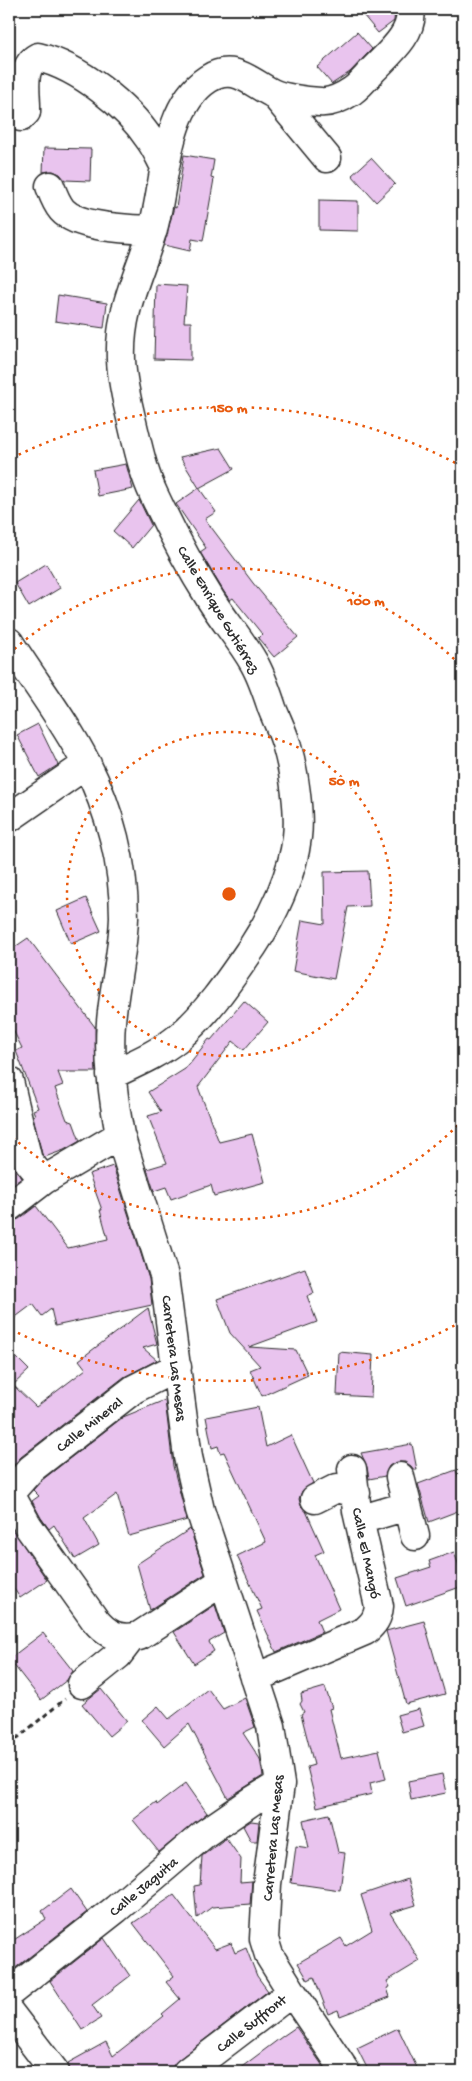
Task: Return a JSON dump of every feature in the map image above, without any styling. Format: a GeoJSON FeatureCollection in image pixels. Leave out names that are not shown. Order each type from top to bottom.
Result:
{"type":"FeatureCollection","features":[{"type":"Feature","properties":{"kind":"street","name":"Calle Enrique Gutiérrez"},"geometry":{"type":"LineString","coordinates":[[111,1075],[155,1054],[177,1039],[211,1003],[265,928],[291,865],[297,838],[298,812],[287,747],[256,666],[234,630],[212,602],[185,555],[154,494],[143,467],[124,386],[121,358],[126,305],[153,230],[165,167],[181,112],[193,93],[208,78],[223,73],[242,74],[274,94],[319,102],[330,102],[353,90],[398,44],[412,19],[410,9]]}},
{"type":"Feature","properties":{"kind":"street"},"geometry":{"type":"LineString","coordinates":[[21,117],[26,112],[25,88],[18,74],[32,60],[38,57],[46,59],[90,81],[108,94],[150,139],[165,167]]}},
{"type":"Feature","properties":{"kind":"street"},"geometry":{"type":"LineString","coordinates":[[274,94],[327,158]]}},
{"type":"Feature","properties":{"kind":"street"},"geometry":{"type":"LineString","coordinates":[[50,186],[61,209],[75,219],[89,223],[153,230]]}},
{"type":"Feature","properties":{"kind":"street","name":"Carretera Las Mesas"},"geometry":{"type":"LineString","coordinates":[[9,642],[87,764],[102,800],[118,850],[123,882],[124,918],[120,964],[111,1020],[111,1075],[120,1135],[164,1276],[188,1457],[200,1510],[271,1726],[277,1757],[280,1784],[267,1884],[264,1939],[269,1955],[346,2072]]}},
{"type":"Feature","properties":{"kind":"street"},"geometry":{"type":"LineString","coordinates":[[9,818],[87,764]]}},
{"type":"Feature","properties":{"kind":"street"},"geometry":{"type":"LineString","coordinates":[[9,1081],[28,1161],[44,1180]]}},
{"type":"Feature","properties":{"kind":"street"},"geometry":{"type":"LineString","coordinates":[[9,1207],[44,1180],[120,1135]]}},
{"type":"Feature","properties":{"kind":"street","name":"Calle Mineral"},"geometry":{"type":"LineString","coordinates":[[9,1493],[31,1469],[134,1389],[177,1367]]}},
{"type":"Feature","properties":{"kind":"street"},"geometry":{"type":"LineString","coordinates":[[400,1477],[415,1536]]}},
{"type":"Feature","properties":{"kind":"street","name":"Calle El Mangó"},"geometry":{"type":"LineString","coordinates":[[255,1678],[365,1631],[374,1624],[378,1616],[379,1606],[359,1520],[354,1481],[316,1499]]}},
{"type":"Feature","properties":{"kind":"street"},"geometry":{"type":"LineString","coordinates":[[9,1493],[28,1526],[103,1630],[112,1636],[131,1638],[146,1632],[223,1581]]}},
{"type":"Feature","properties":{"kind":"street"},"geometry":{"type":"LineString","coordinates":[[359,1520],[407,1506]]}},
{"type":"Feature","properties":{"kind":"street"},"geometry":{"type":"LineString","coordinates":[[75,1690],[118,1656],[131,1638]]}},
{"type":"Feature","properties":{"kind":"street","name":"Calle Jaguita"},"geometry":{"type":"LineString","coordinates":[[9,1993],[116,1909],[204,1834],[252,1800],[280,1784]]}},
{"type":"Feature","properties":{"kind":"street","name":"Calle Suffront"},"geometry":{"type":"LineString","coordinates":[[187,2072],[292,1992]]}},
{"type":"Feature","properties":{"kind":"street"},"geometry":{"type":"LineString","coordinates":[[9,2012],[55,2072]]}},
{"type":"Feature","properties":{"kind":"path"},"geometry":{"type":"LineString","coordinates":[[9,1745],[75,1690]]}},
{"type":"Feature","properties":{"kind":"building"},"geometry":{"type":"Polygon","coordinates":[[[358,9],[395,9],[394,21],[378,33],[358,9]]]}},
{"type":"Feature","properties":{"kind":"building"},"geometry":{"type":"Polygon","coordinates":[[[357,32],[372,49],[350,72],[332,84],[317,67],[357,32]]]}},
{"type":"Feature","properties":{"kind":"building"},"geometry":{"type":"Polygon","coordinates":[[[44,148],[91,149],[90,181],[65,180],[60,174],[53,171],[43,172],[44,148]]]}},
{"type":"Feature","properties":{"kind":"building"},"geometry":{"type":"Polygon","coordinates":[[[184,155],[214,160],[211,178],[214,179],[203,241],[192,239],[190,251],[164,245],[174,207],[176,208],[184,155]]]}},
{"type":"Feature","properties":{"kind":"building"},"geometry":{"type":"Polygon","coordinates":[[[371,158],[395,184],[376,202],[352,175],[371,158]]]}},
{"type":"Feature","properties":{"kind":"building"},"geometry":{"type":"Polygon","coordinates":[[[319,200],[358,201],[358,231],[319,230],[319,200]]]}},
{"type":"Feature","properties":{"kind":"building"},"geometry":{"type":"Polygon","coordinates":[[[156,284],[187,286],[184,322],[191,322],[191,360],[154,359],[156,284]]]}},
{"type":"Feature","properties":{"kind":"building"},"geometry":{"type":"Polygon","coordinates":[[[58,295],[107,303],[104,328],[55,321],[58,295]]]}},
{"type":"Feature","properties":{"kind":"building"},"geometry":{"type":"Polygon","coordinates":[[[221,448],[234,469],[199,488],[180,457],[221,448]]]}},
{"type":"Feature","properties":{"kind":"building"},"geometry":{"type":"Polygon","coordinates":[[[126,464],[133,489],[98,496],[93,470],[126,464]]]}},
{"type":"Feature","properties":{"kind":"building"},"geometry":{"type":"Polygon","coordinates":[[[199,488],[216,512],[205,519],[253,583],[298,637],[274,657],[258,638],[262,634],[233,598],[230,600],[224,592],[200,552],[206,548],[176,504],[199,488]]]}},
{"type":"Feature","properties":{"kind":"building"},"geometry":{"type":"Polygon","coordinates":[[[139,500],[151,525],[132,548],[113,531],[139,500]]]}},
{"type":"Feature","properties":{"kind":"building"},"geometry":{"type":"Polygon","coordinates":[[[46,564],[60,588],[29,607],[15,583],[46,564]]]}},
{"type":"Feature","properties":{"kind":"building"},"geometry":{"type":"Polygon","coordinates":[[[38,724],[58,765],[39,777],[17,735],[38,724]]]}},
{"type":"Feature","properties":{"kind":"building"},"geometry":{"type":"Polygon","coordinates":[[[368,871],[370,906],[348,907],[334,979],[293,971],[302,920],[325,924],[324,872],[368,871]]]}},
{"type":"Feature","properties":{"kind":"building"},"geometry":{"type":"Polygon","coordinates":[[[86,898],[101,931],[71,944],[57,911],[86,898]]]}},
{"type":"Feature","properties":{"kind":"building"},"geometry":{"type":"Polygon","coordinates":[[[28,938],[95,1027],[96,1072],[58,1072],[63,1085],[55,1088],[67,1120],[73,1122],[80,1141],[64,1150],[45,1157],[42,1154],[33,1116],[35,1115],[33,1110],[38,1108],[16,1051],[22,1048],[9,1022],[9,951],[28,938]]]}},
{"type":"Feature","properties":{"kind":"building"},"geometry":{"type":"Polygon","coordinates":[[[244,1001],[268,1022],[244,1050],[233,1041],[198,1087],[219,1142],[252,1134],[265,1182],[214,1196],[211,1185],[171,1199],[166,1187],[154,1191],[147,1169],[167,1163],[148,1116],[161,1112],[148,1092],[185,1069],[209,1039],[211,1040],[244,1001]]]}},
{"type":"Feature","properties":{"kind":"building"},"geometry":{"type":"Polygon","coordinates":[[[9,1148],[13,1165],[22,1178],[9,1187],[9,1148]]]}},
{"type":"Feature","properties":{"kind":"building"},"geometry":{"type":"Polygon","coordinates":[[[113,1166],[149,1279],[152,1305],[55,1326],[51,1309],[42,1316],[33,1304],[9,1322],[9,1222],[19,1219],[36,1206],[68,1248],[108,1239],[100,1210],[102,1210],[89,1174],[113,1166]]]}},
{"type":"Feature","properties":{"kind":"building"},"geometry":{"type":"Polygon","coordinates":[[[305,1268],[314,1293],[307,1296],[317,1322],[249,1347],[296,1350],[308,1375],[262,1396],[250,1370],[260,1366],[230,1333],[217,1299],[305,1268]]]}},
{"type":"Feature","properties":{"kind":"building"},"geometry":{"type":"Polygon","coordinates":[[[148,1308],[157,1344],[143,1348],[157,1360],[124,1377],[21,1457],[13,1466],[9,1461],[9,1350],[29,1370],[13,1385],[36,1407],[86,1369],[79,1360],[148,1308]]]}},
{"type":"Feature","properties":{"kind":"building"},"geometry":{"type":"Polygon","coordinates":[[[339,1352],[373,1355],[371,1397],[337,1395],[339,1352]]]}},
{"type":"Feature","properties":{"kind":"building"},"geometry":{"type":"Polygon","coordinates":[[[165,1400],[173,1466],[187,1520],[129,1536],[117,1494],[84,1518],[99,1545],[75,1559],[54,1525],[49,1529],[41,1518],[32,1501],[39,1496],[33,1490],[42,1480],[123,1417],[165,1400]]]}},
{"type":"Feature","properties":{"kind":"building"},"geometry":{"type":"Polygon","coordinates":[[[258,1407],[266,1447],[291,1435],[313,1483],[302,1491],[299,1499],[324,1551],[315,1555],[339,1609],[317,1620],[322,1632],[276,1652],[257,1611],[262,1609],[237,1556],[266,1542],[224,1452],[220,1453],[218,1446],[212,1448],[206,1417],[258,1407]]]}},
{"type":"Feature","properties":{"kind":"building"},"geometry":{"type":"Polygon","coordinates":[[[412,1444],[417,1470],[414,1470],[405,1462],[397,1462],[389,1466],[385,1476],[369,1479],[367,1467],[361,1453],[412,1444]]]}},
{"type":"Feature","properties":{"kind":"building"},"geometry":{"type":"Polygon","coordinates":[[[456,1470],[463,1490],[463,1509],[429,1522],[418,1484],[456,1470]]]}},
{"type":"Feature","properties":{"kind":"building"},"geometry":{"type":"Polygon","coordinates":[[[9,1524],[47,1580],[20,1598],[9,1581],[9,1524]]]}},
{"type":"Feature","properties":{"kind":"building"},"geometry":{"type":"Polygon","coordinates":[[[190,1529],[205,1574],[150,1610],[137,1564],[190,1529]]]}},
{"type":"Feature","properties":{"kind":"building"},"geometry":{"type":"Polygon","coordinates":[[[454,1552],[463,1577],[463,1586],[406,1606],[397,1578],[431,1567],[429,1561],[454,1552]]]}},
{"type":"Feature","properties":{"kind":"building"},"geometry":{"type":"Polygon","coordinates":[[[215,1605],[224,1633],[209,1642],[214,1651],[194,1664],[174,1632],[215,1605]]]}},
{"type":"Feature","properties":{"kind":"building"},"geometry":{"type":"Polygon","coordinates":[[[424,1621],[445,1694],[406,1704],[386,1631],[424,1621]]]}},
{"type":"Feature","properties":{"kind":"building"},"geometry":{"type":"Polygon","coordinates":[[[43,1633],[73,1671],[67,1680],[41,1700],[9,1659],[43,1633]]]}},
{"type":"Feature","properties":{"kind":"building"},"geometry":{"type":"Polygon","coordinates":[[[325,1687],[332,1708],[329,1709],[341,1758],[379,1750],[386,1779],[370,1783],[372,1794],[317,1807],[307,1767],[314,1765],[301,1714],[304,1712],[300,1704],[302,1701],[301,1694],[325,1687]]]}},
{"type":"Feature","properties":{"kind":"building"},"geometry":{"type":"Polygon","coordinates":[[[101,1689],[127,1721],[109,1736],[82,1704],[101,1689]]]}},
{"type":"Feature","properties":{"kind":"building"},"geometry":{"type":"Polygon","coordinates":[[[208,1689],[223,1709],[245,1698],[255,1727],[243,1733],[260,1759],[263,1776],[228,1798],[189,1724],[164,1746],[142,1720],[158,1706],[169,1719],[208,1689]]]}},
{"type":"Feature","properties":{"kind":"building"},"geometry":{"type":"Polygon","coordinates":[[[419,1709],[424,1726],[402,1732],[397,1715],[419,1709]]]}},
{"type":"Feature","properties":{"kind":"building"},"geometry":{"type":"Polygon","coordinates":[[[442,1774],[446,1793],[411,1800],[408,1781],[442,1774]]]}},
{"type":"Feature","properties":{"kind":"building"},"geometry":{"type":"Polygon","coordinates":[[[186,1783],[207,1813],[159,1852],[133,1820],[156,1802],[157,1805],[186,1783]]]}},
{"type":"Feature","properties":{"kind":"building"},"geometry":{"type":"Polygon","coordinates":[[[329,1814],[338,1852],[345,1853],[340,1890],[291,1883],[296,1846],[309,1848],[303,1820],[329,1814]]]}},
{"type":"Feature","properties":{"kind":"building"},"geometry":{"type":"Polygon","coordinates":[[[251,1821],[259,1822],[257,1841],[251,1841],[243,1826],[251,1821]]]}},
{"type":"Feature","properties":{"kind":"building"},"geometry":{"type":"Polygon","coordinates":[[[226,1838],[241,1859],[240,1882],[252,1881],[250,1904],[212,1907],[197,1918],[194,1886],[200,1885],[202,1856],[226,1838]]]}},
{"type":"Feature","properties":{"kind":"building"},"geometry":{"type":"Polygon","coordinates":[[[408,1879],[416,1905],[390,1913],[420,1961],[387,1981],[390,1987],[387,1988],[390,1997],[340,2016],[338,2010],[328,2014],[314,1977],[308,1980],[298,1963],[341,1938],[346,1946],[372,1930],[361,1895],[408,1879]]]}},
{"type":"Feature","properties":{"kind":"building"},"geometry":{"type":"Polygon","coordinates":[[[71,1889],[87,1912],[9,1973],[9,1943],[46,1919],[42,1911],[71,1889]]]}},
{"type":"Feature","properties":{"kind":"building"},"geometry":{"type":"Polygon","coordinates":[[[174,1895],[215,1949],[231,1943],[235,1953],[246,1948],[257,1976],[268,1991],[178,2060],[173,2066],[172,2072],[70,2072],[68,2063],[106,2042],[113,2056],[164,2016],[162,2014],[180,1999],[166,1982],[174,1976],[133,1923],[174,1895]]]}},
{"type":"Feature","properties":{"kind":"building"},"geometry":{"type":"Polygon","coordinates":[[[104,1938],[130,1976],[92,2005],[101,2018],[82,2030],[50,1981],[104,1938]]]}},
{"type":"Feature","properties":{"kind":"building"},"geometry":{"type":"Polygon","coordinates":[[[296,2027],[327,2072],[235,2072],[283,2036],[296,2027]]]}},
{"type":"Feature","properties":{"kind":"building"},"geometry":{"type":"Polygon","coordinates":[[[398,2028],[419,2072],[369,2072],[357,2048],[398,2028]]]}}]}
